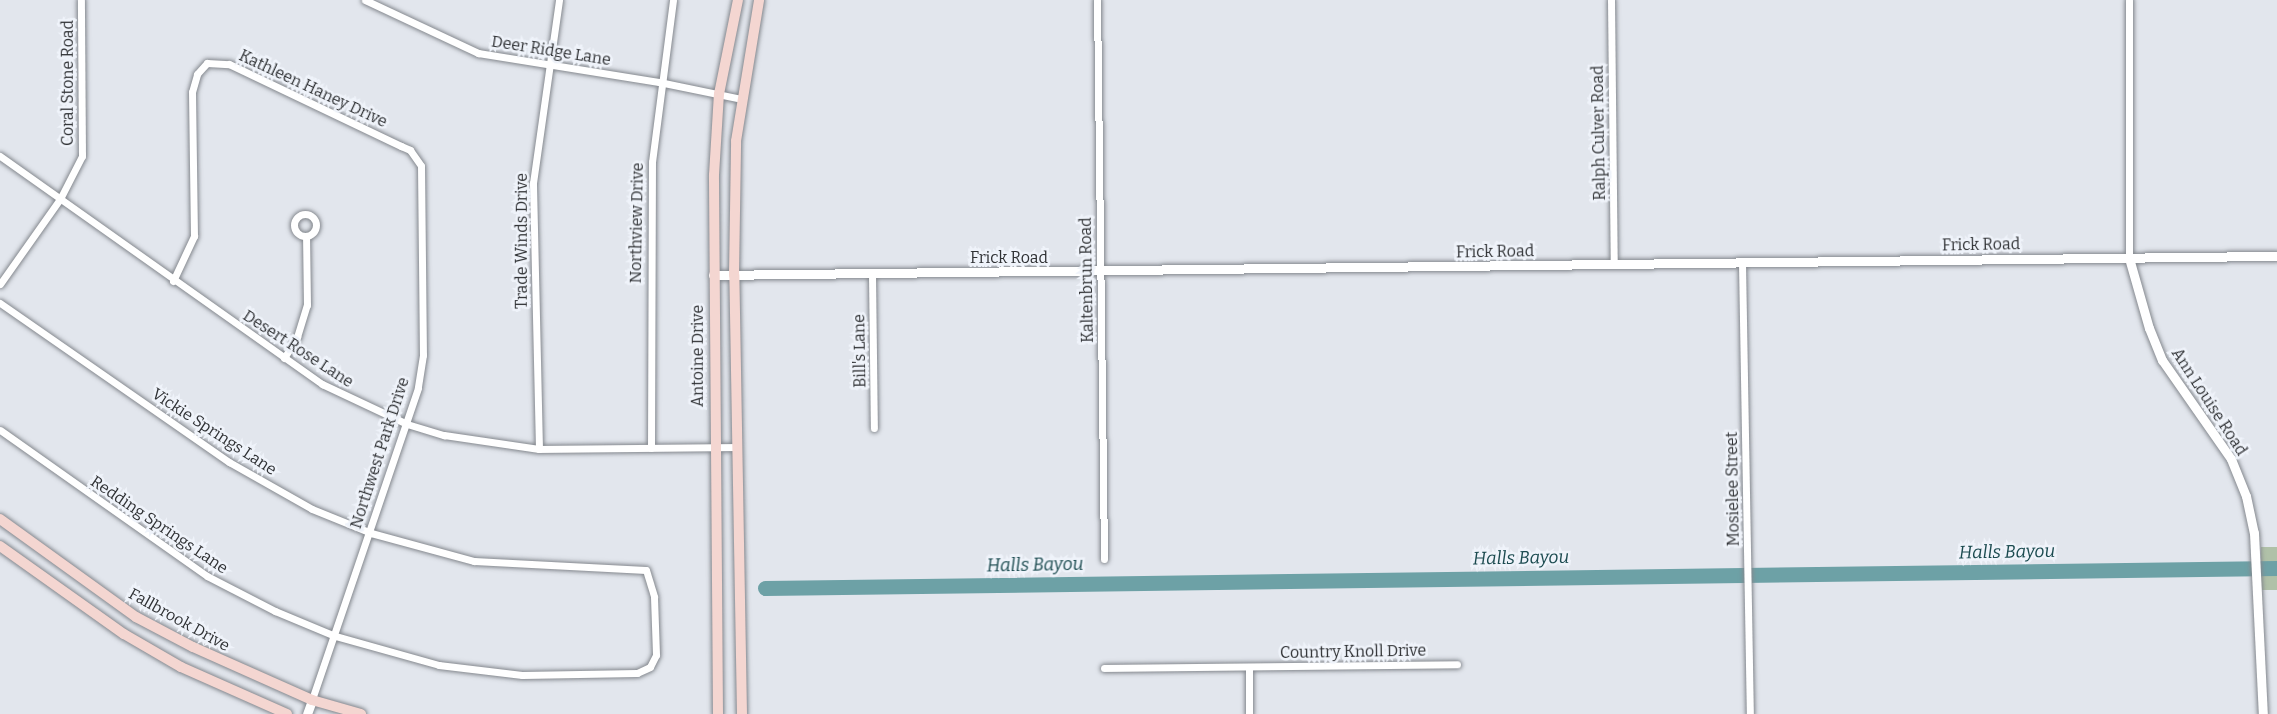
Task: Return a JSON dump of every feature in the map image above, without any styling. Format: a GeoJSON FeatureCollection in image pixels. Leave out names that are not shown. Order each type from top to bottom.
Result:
{"type":"FeatureCollection","features":[{"type":"Feature","properties":{"kind":"main road","name":"Antoine Drive"},"geometry":{"type":"LineString","coordinates":[[718,714],[713,447],[713,275],[719,94],[738,0]]}},
{"type":"Feature","properties":{"kind":"main road"},"geometry":{"type":"LineString","coordinates":[[742,714],[734,275],[736,141],[759,0]]}},
{"type":"Feature","properties":{"kind":"main road","name":"Fallbrook Drive"},"geometry":{"type":"LineString","coordinates":[[0,519],[136,616],[255,677],[312,700],[361,714]]}},
{"type":"Feature","properties":{"kind":"main road"},"geometry":{"type":"LineString","coordinates":[[0,546],[124,634],[181,667],[287,714]]}},
{"type":"Feature","properties":{"kind":"street","name":"Coral Stone Road"},"geometry":{"type":"LineString","coordinates":[[0,284],[60,199],[82,156],[81,0]]}},
{"type":"Feature","properties":{"kind":"street","name":"Deer Ridge Lane"},"geometry":{"type":"LineString","coordinates":[[365,0],[478,53],[659,82],[742,99]]}},
{"type":"Feature","properties":{"kind":"street","name":"Trade Winds Drive"},"geometry":{"type":"LineString","coordinates":[[539,448],[533,183],[559,0]]}},
{"type":"Feature","properties":{"kind":"street","name":"Northview Drive"},"geometry":{"type":"LineString","coordinates":[[651,448],[650,215],[659,82],[673,0]]}},
{"type":"Feature","properties":{"kind":"street","name":"Kaltenbrun Road"},"geometry":{"type":"LineString","coordinates":[[1097,0],[1104,559]]}},
{"type":"Feature","properties":{"kind":"street","name":"Ralph Culver Road"},"geometry":{"type":"LineString","coordinates":[[1611,0],[1614,265]]}},
{"type":"Feature","properties":{"kind":"street","name":"Ann Louise Road"},"geometry":{"type":"LineString","coordinates":[[2129,0],[2129,258],[2149,328],[2162,360],[2236,471],[2254,541],[2263,714]]}},
{"type":"Feature","properties":{"kind":"street","name":"Kathleen Haney Drive"},"geometry":{"type":"LineString","coordinates":[[173,281],[194,236],[192,92],[197,74],[207,63],[229,64],[401,146],[415,157]]}},
{"type":"Feature","properties":{"kind":"street","name":"Desert Rose Lane"},"geometry":{"type":"LineString","coordinates":[[0,156],[284,358],[342,395],[407,424],[454,436],[539,448],[736,447]]}},
{"type":"Feature","properties":{"kind":"street","name":"Northwest Park Drive"},"geometry":{"type":"LineString","coordinates":[[307,714],[407,424],[423,355],[422,183],[415,157]]}},
{"type":"Feature","properties":{"kind":"street"},"geometry":{"type":"LineString","coordinates":[[284,358],[297,337],[307,305],[306,236]]}},
{"type":"Feature","properties":{"kind":"street","name":"Frick Road"},"geometry":{"type":"LineString","coordinates":[[713,275],[2277,256]]}},
{"type":"Feature","properties":{"kind":"street","name":"Mosielee Street"},"geometry":{"type":"LineString","coordinates":[[1742,263],[1750,714]]}},
{"type":"Feature","properties":{"kind":"street","name":"Bill's Lane"},"geometry":{"type":"LineString","coordinates":[[872,273],[874,428]]}},
{"type":"Feature","properties":{"kind":"street","name":"Vickie Springs Lane"},"geometry":{"type":"LineString","coordinates":[[0,303],[229,462],[312,508],[371,533],[474,561],[646,570],[654,597],[656,655],[644,671],[593,676]]}},
{"type":"Feature","properties":{"kind":"street","name":"Redding Springs Lane"},"geometry":{"type":"LineString","coordinates":[[0,430],[207,576],[335,636],[462,669],[522,675],[593,676]]}},
{"type":"Feature","properties":{"kind":"street","name":"Country Knoll Drive"},"geometry":{"type":"LineString","coordinates":[[1104,668],[1457,664]]}},
{"type":"Feature","properties":{"kind":"street"},"geometry":{"type":"LineString","coordinates":[[1249,667],[1249,714]]}},
{"type":"Feature","properties":{"kind":"green space"},"geometry":{"type":"Polygon","coordinates":[[[2261,547],[2277,547],[2277,590],[2261,590],[2261,547]]]}},
{"type":"Feature","properties":{"kind":"waterway","name":"Halls Bayou"},"geometry":{"type":"LineString","coordinates":[[765,588],[2277,568]]}}]}
